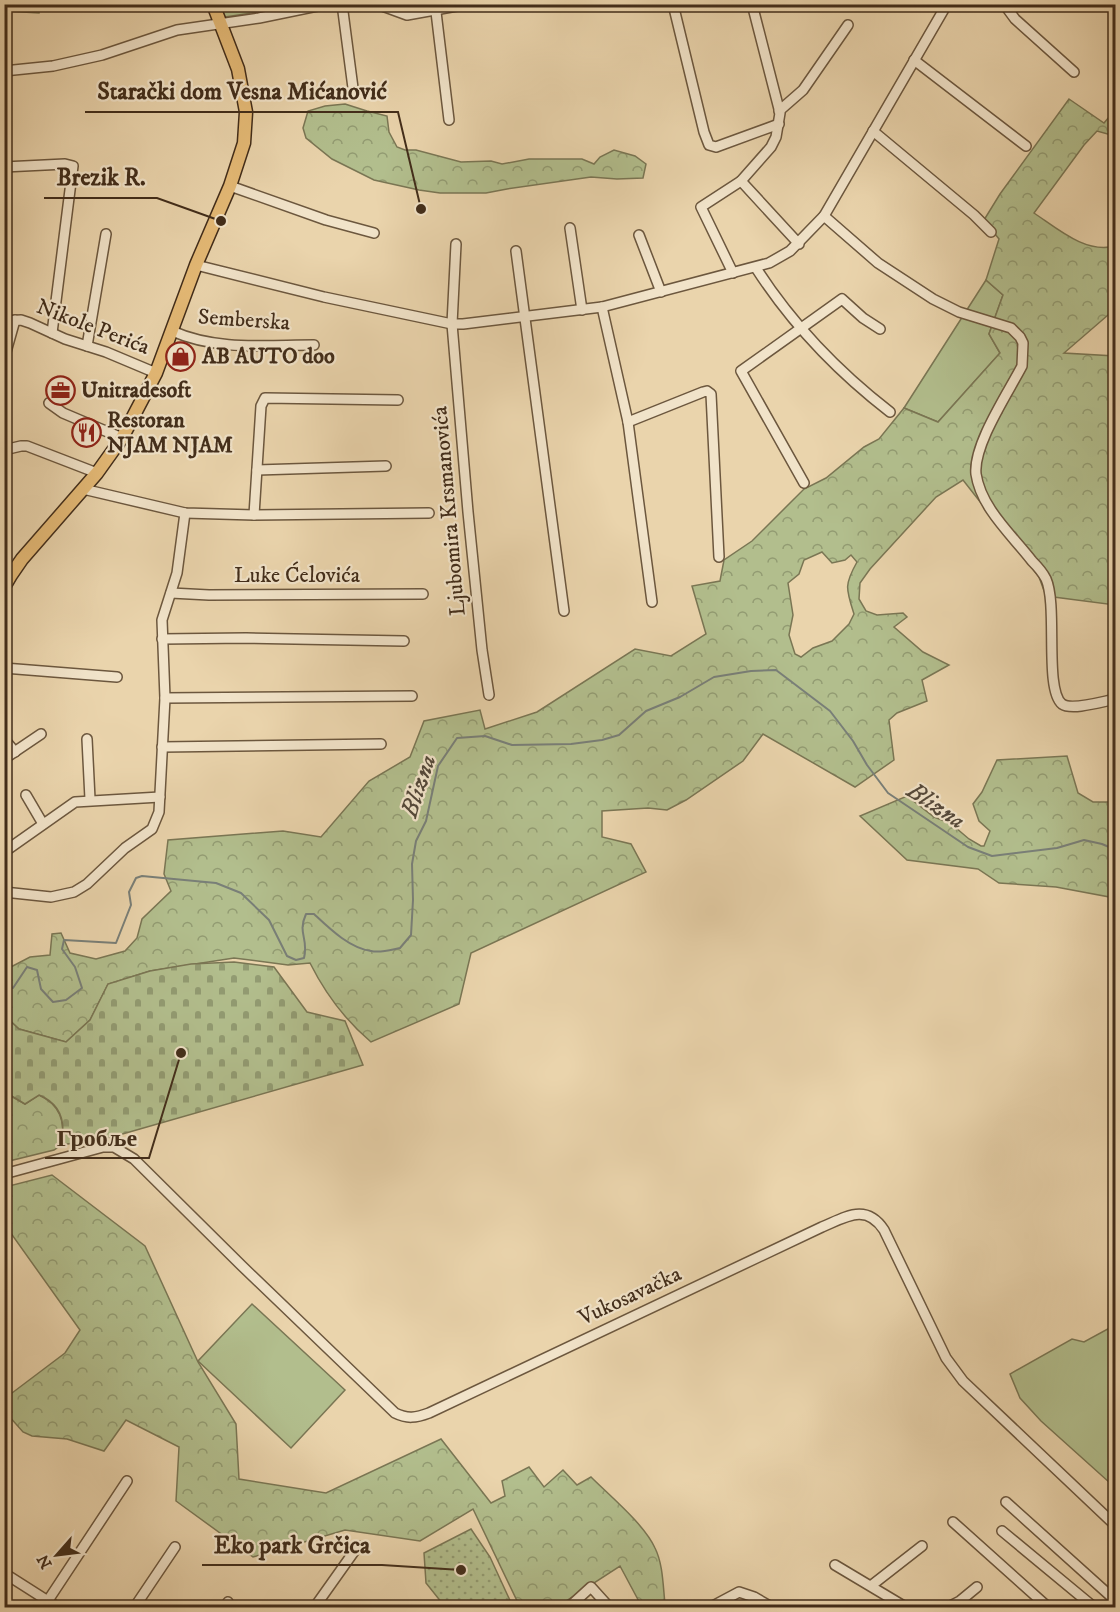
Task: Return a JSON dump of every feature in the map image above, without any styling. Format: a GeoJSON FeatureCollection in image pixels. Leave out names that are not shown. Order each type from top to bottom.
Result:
{"type":"FeatureCollection","features":[{"type":"Feature","properties":{"kind":"main road","name":"Semberska"},"geometry":{"type":"LineString","coordinates":[[4,587],[22,559],[97,473],[122,438],[156,373],[196,265],[230,186],[244,143],[246,112],[238,69],[213,4]]}},
{"type":"Feature","properties":{"kind":"street"},"geometry":{"type":"LineString","coordinates":[[4,71],[34,69],[102,55],[177,30],[327,4]]}},
{"type":"Feature","properties":{"kind":"street"},"geometry":{"type":"LineString","coordinates":[[342,4],[353,88]]}},
{"type":"Feature","properties":{"kind":"street"},"geometry":{"type":"LineString","coordinates":[[377,4],[407,15],[468,4]]}},
{"type":"Feature","properties":{"kind":"street"},"geometry":{"type":"LineString","coordinates":[[673,4],[709,145],[716,147],[778,124]]}},
{"type":"Feature","properties":{"kind":"street"},"geometry":{"type":"LineString","coordinates":[[734,273],[700,207],[741,181],[777,137],[779,111],[752,4]]}},
{"type":"Feature","properties":{"kind":"street"},"geometry":{"type":"LineString","coordinates":[[196,265],[324,297],[452,324],[582,310],[756,268],[776,261],[798,244],[824,216],[947,4]]}},
{"type":"Feature","properties":{"kind":"street"},"geometry":{"type":"LineString","coordinates":[[1004,4],[1016,19],[1074,72]]}},
{"type":"Feature","properties":{"kind":"street"},"geometry":{"type":"LineString","coordinates":[[441,9],[449,120]]}},
{"type":"Feature","properties":{"kind":"street"},"geometry":{"type":"LineString","coordinates":[[779,111],[803,90],[848,25]]}},
{"type":"Feature","properties":{"kind":"street"},"geometry":{"type":"LineString","coordinates":[[914,60],[1026,146]]}},
{"type":"Feature","properties":{"kind":"street"},"geometry":{"type":"LineString","coordinates":[[873,131],[974,215],[991,232]]}},
{"type":"Feature","properties":{"kind":"street"},"geometry":{"type":"LineString","coordinates":[[4,167],[65,164],[73,166],[52,333]]}},
{"type":"Feature","properties":{"kind":"street"},"geometry":{"type":"LineString","coordinates":[[741,181],[798,244]]}},
{"type":"Feature","properties":{"kind":"street"},"geometry":{"type":"LineString","coordinates":[[230,186],[326,220],[374,233]]}},
{"type":"Feature","properties":{"kind":"street"},"geometry":{"type":"LineString","coordinates":[[824,216],[878,263],[933,299],[959,312],[1011,328],[1020,337],[1024,351],[1022,366],[978,449],[976,473],[982,496],[1046,579],[1051,604],[1053,682],[1057,696],[1069,707],[1116,699]]}},
{"type":"Feature","properties":{"kind":"street"},"geometry":{"type":"LineString","coordinates":[[570,228],[582,310]]}},
{"type":"Feature","properties":{"kind":"street"},"geometry":{"type":"LineString","coordinates":[[87,346],[106,234]]}},
{"type":"Feature","properties":{"kind":"street"},"geometry":{"type":"LineString","coordinates":[[639,236],[661,292]]}},
{"type":"Feature","properties":{"kind":"street","name":"Ljubomira Krsmanovića"},"geometry":{"type":"LineString","coordinates":[[456,244],[452,324],[468,512],[489,695]]}},
{"type":"Feature","properties":{"kind":"street"},"geometry":{"type":"LineString","coordinates":[[516,251],[564,611]]}},
{"type":"Feature","properties":{"kind":"street"},"geometry":{"type":"LineString","coordinates":[[756,268],[800,329],[855,384],[890,412]]}},
{"type":"Feature","properties":{"kind":"street"},"geometry":{"type":"LineString","coordinates":[[804,483],[741,371],[842,299],[863,318],[880,329]]}},
{"type":"Feature","properties":{"kind":"street"},"geometry":{"type":"LineString","coordinates":[[602,306],[628,422],[652,602]]}},
{"type":"Feature","properties":{"kind":"street","name":"Nikole Perića"},"geometry":{"type":"LineString","coordinates":[[4,359],[15,320]]}},
{"type":"Feature","properties":{"kind":"street","name":"Nikole Perića"},"geometry":{"type":"LineString","coordinates":[[4,321],[15,320],[30,323],[156,373]]}},
{"type":"Feature","properties":{"kind":"street","name":"Semberska"},"geometry":{"type":"LineString","coordinates":[[172,331],[201,342],[314,345]]}},
{"type":"Feature","properties":{"kind":"street"},"geometry":{"type":"LineString","coordinates":[[628,422],[703,392],[707,391],[711,394],[719,557]]}},
{"type":"Feature","properties":{"kind":"street"},"geometry":{"type":"LineString","coordinates":[[254,515],[261,406],[265,398],[398,400]]}},
{"type":"Feature","properties":{"kind":"street"},"geometry":{"type":"LineString","coordinates":[[49,403],[63,413],[122,438]]}},
{"type":"Feature","properties":{"kind":"street"},"geometry":{"type":"LineString","coordinates":[[4,450],[27,446],[97,473]]}},
{"type":"Feature","properties":{"kind":"street"},"geometry":{"type":"LineString","coordinates":[[257,470],[386,466]]}},
{"type":"Feature","properties":{"kind":"street"},"geometry":{"type":"LineString","coordinates":[[83,489],[185,513],[254,515],[429,513]]}},
{"type":"Feature","properties":{"kind":"street"},"geometry":{"type":"LineString","coordinates":[[4,892],[51,897],[74,892],[87,884],[125,848],[152,829],[159,812],[165,698],[162,620],[177,573],[185,513]]}},
{"type":"Feature","properties":{"kind":"street","name":"Luke Ćelovića"},"geometry":{"type":"LineString","coordinates":[[171,593],[209,596],[423,594]]}},
{"type":"Feature","properties":{"kind":"street"},"geometry":{"type":"LineString","coordinates":[[162,639],[246,638],[404,642]]}},
{"type":"Feature","properties":{"kind":"street"},"geometry":{"type":"LineString","coordinates":[[4,668],[117,677]]}},
{"type":"Feature","properties":{"kind":"street"},"geometry":{"type":"LineString","coordinates":[[165,698],[412,696]]}},
{"type":"Feature","properties":{"kind":"street"},"geometry":{"type":"LineString","coordinates":[[4,759],[41,734]]}},
{"type":"Feature","properties":{"kind":"street"},"geometry":{"type":"LineString","coordinates":[[4,739],[15,753]]}},
{"type":"Feature","properties":{"kind":"street"},"geometry":{"type":"LineString","coordinates":[[87,739],[90,800]]}},
{"type":"Feature","properties":{"kind":"street"},"geometry":{"type":"LineString","coordinates":[[162,747],[381,744]]}},
{"type":"Feature","properties":{"kind":"street"},"geometry":{"type":"LineString","coordinates":[[26,795],[43,824]]}},
{"type":"Feature","properties":{"kind":"street"},"geometry":{"type":"LineString","coordinates":[[4,852],[75,802],[160,797]]}},
{"type":"Feature","properties":{"kind":"street","name":"Vukosavačka"},"geometry":{"type":"LineString","coordinates":[[4,1174],[103,1147],[114,1147],[134,1159],[293,1316],[395,1413],[404,1418],[414,1418],[429,1413],[822,1227],[860,1213],[870,1216],[878,1220],[884,1230],[946,1358],[963,1381],[1116,1526]]}},
{"type":"Feature","properties":{"kind":"street"},"geometry":{"type":"LineString","coordinates":[[46,1604],[127,1481]]}},
{"type":"Feature","properties":{"kind":"street"},"geometry":{"type":"LineString","coordinates":[[1006,1502],[1116,1601]]}},
{"type":"Feature","properties":{"kind":"street"},"geometry":{"type":"LineString","coordinates":[[953,1522],[1049,1608]]}},
{"type":"Feature","properties":{"kind":"street"},"geometry":{"type":"LineString","coordinates":[[1002,1531],[1095,1608]]}},
{"type":"Feature","properties":{"kind":"street"},"geometry":{"type":"LineString","coordinates":[[314,1608],[358,1546]]}},
{"type":"Feature","properties":{"kind":"street"},"geometry":{"type":"LineString","coordinates":[[872,1585],[922,1546]]}},
{"type":"Feature","properties":{"kind":"street"},"geometry":{"type":"LineString","coordinates":[[134,1608],[175,1547]]}},
{"type":"Feature","properties":{"kind":"street"},"geometry":{"type":"LineString","coordinates":[[835,1565],[872,1585],[907,1608]]}},
{"type":"Feature","properties":{"kind":"street"},"geometry":{"type":"LineString","coordinates":[[4,1573],[46,1604],[59,1608]]}},
{"type":"Feature","properties":{"kind":"street"},"geometry":{"type":"LineString","coordinates":[[568,1608],[591,1587],[610,1608]]}},
{"type":"Feature","properties":{"kind":"street"},"geometry":{"type":"LineString","coordinates":[[946,1608],[960,1601],[977,1587]]}},
{"type":"Feature","properties":{"kind":"street"},"geometry":{"type":"LineString","coordinates":[[709,1608],[739,1592],[754,1597],[773,1608]]}},
{"type":"Feature","properties":{"kind":"street"},"geometry":{"type":"LineString","coordinates":[[460,1608],[470,1608]]}},
{"type":"Feature","properties":{"kind":"green space"},"geometry":{"type":"Polygon","coordinates":[[[4,5],[40,5],[39,13],[5,11],[4,5]]]}},
{"type":"Feature","properties":{"kind":"green space"},"geometry":{"type":"Polygon","coordinates":[[[220,5],[282,5],[283,8],[225,17],[220,5]]]}},
{"type":"Feature","properties":{"kind":"green space"},"geometry":{"type":"Polygon","coordinates":[[[1069,99],[1104,123],[1115,110],[1115,136],[1097,131],[1034,213],[1063,233],[1083,243],[1104,248],[1115,246],[1115,309],[1064,353],[1115,356],[1115,605],[1046,596],[1039,577],[963,480],[936,497],[860,583],[859,599],[866,611],[877,615],[903,613],[907,617],[894,627],[923,652],[949,665],[922,680],[927,701],[897,713],[889,720],[894,760],[855,787],[763,734],[743,761],[686,800],[667,810],[648,808],[602,811],[602,837],[631,844],[646,872],[471,953],[459,1004],[371,1042],[336,1005],[310,963],[288,965],[234,958],[150,971],[108,984],[90,1020],[66,1042],[19,1029],[5,1016],[5,970],[30,957],[50,955],[52,934],[61,933],[70,953],[96,959],[125,951],[137,938],[142,919],[171,891],[164,874],[168,840],[283,831],[321,837],[369,781],[410,757],[424,721],[480,710],[485,729],[537,712],[635,649],[671,656],[706,634],[692,586],[720,581],[724,560],[752,541],[804,489],[826,478],[864,447],[879,439],[904,408],[938,422],[1000,353],[989,334],[1003,295],[986,280],[999,239],[984,220],[1000,194],[1069,99]],[[822,552],[804,560],[799,574],[788,583],[793,615],[789,635],[795,654],[801,657],[813,648],[832,641],[849,624],[854,614],[849,599],[848,582],[857,562],[851,555],[845,560],[832,563],[822,552]]]}},
{"type":"Feature","properties":{"kind":"green space"},"geometry":{"type":"Polygon","coordinates":[[[345,104],[387,116],[389,132],[397,147],[405,150],[416,150],[461,162],[491,161],[502,164],[529,159],[582,159],[594,164],[600,157],[614,150],[635,156],[646,164],[643,178],[591,177],[486,193],[440,193],[374,180],[332,159],[306,138],[303,128],[308,111],[345,104]]]}},
{"type":"Feature","properties":{"kind":"green space"},"geometry":{"type":"Polygon","coordinates":[[[986,280],[1003,295],[989,334],[1000,353],[938,422],[904,408],[986,280]]]}},
{"type":"Feature","properties":{"kind":"green space"},"geometry":{"type":"Polygon","coordinates":[[[1067,756],[1078,793],[1093,802],[1115,802],[1115,898],[1056,887],[999,883],[978,869],[907,860],[860,816],[907,796],[934,817],[950,823],[969,839],[984,846],[990,831],[979,821],[973,804],[982,792],[997,760],[1067,756]]]}},
{"type":"Feature","properties":{"kind":"green space"},"geometry":{"type":"Polygon","coordinates":[[[234,962],[274,967],[307,1012],[345,1021],[363,1065],[112,1137],[61,1145],[62,1122],[57,1109],[52,1104],[39,1095],[25,1104],[5,1092],[5,1016],[19,1029],[66,1042],[90,1020],[108,984],[150,971],[191,964],[234,962]]]}},
{"type":"Feature","properties":{"kind":"green space"},"geometry":{"type":"Polygon","coordinates":[[[4,1092],[25,1104],[39,1095],[52,1104],[57,1109],[62,1122],[61,1145],[54,1150],[5,1162],[4,1092]]]}},
{"type":"Feature","properties":{"kind":"green space"},"geometry":{"type":"Polygon","coordinates":[[[52,1175],[145,1246],[198,1362],[236,1424],[239,1479],[326,1493],[441,1439],[491,1503],[505,1496],[502,1481],[529,1467],[544,1487],[563,1470],[577,1485],[591,1477],[635,1520],[655,1548],[662,1575],[665,1604],[663,1607],[642,1607],[620,1566],[557,1607],[520,1607],[473,1509],[420,1541],[345,1530],[253,1557],[176,1501],[179,1447],[126,1420],[104,1451],[67,1439],[32,1436],[23,1432],[8,1415],[8,1396],[65,1353],[80,1330],[10,1232],[5,1219],[5,1187],[52,1175]]]}},
{"type":"Feature","properties":{"kind":"green space"},"geometry":{"type":"Polygon","coordinates":[[[252,1304],[345,1390],[291,1448],[198,1361],[252,1304]]]}},
{"type":"Feature","properties":{"kind":"green space"},"geometry":{"type":"Polygon","coordinates":[[[1115,1325],[1116,1475],[1110,1483],[1041,1421],[1020,1398],[1010,1374],[1072,1339],[1084,1342],[1115,1325]]]}},
{"type":"Feature","properties":{"kind":"green space"},"geometry":{"type":"Polygon","coordinates":[[[471,1529],[490,1557],[513,1607],[491,1607],[480,1601],[442,1603],[426,1583],[424,1553],[471,1529]]]}},
{"type":"Feature","properties":{"kind":"waterway","name":"Blizna"},"geometry":{"type":"LineString","coordinates":[[4,985],[13,988],[27,967],[37,970],[41,989],[53,1002],[66,1000],[82,988],[75,967],[62,949],[64,940],[116,943],[131,905],[129,892],[136,878],[142,876],[216,883],[241,893],[269,920],[287,956],[296,960],[304,958],[303,927],[306,914],[314,914],[340,937],[363,949],[378,952],[400,948],[411,935],[412,864],[416,841],[426,821],[438,766],[457,738],[485,736],[512,745],[571,744],[602,740],[619,735],[646,711],[680,697],[714,677],[751,671],[776,670],[830,711],[888,793],[968,847],[992,856],[1057,848],[1084,840],[1116,850]]}},
{"type":"Feature","properties":{"kind":"place","name":"Starački dom Vesna Mićanović"},"geometry":{"type":"Point","coordinates":[421,209]}},
{"type":"Feature","properties":{"kind":"place","name":"Brezik R."},"geometry":{"type":"Point","coordinates":[221,221]}},
{"type":"Feature","properties":{"kind":"place","name":"AB AUTO doo"},"geometry":{"type":"Point","coordinates":[181,356]}},
{"type":"Feature","properties":{"kind":"place","name":"Unitradesoft"},"geometry":{"type":"Point","coordinates":[60,390]}},
{"type":"Feature","properties":{"kind":"place","name":"Restoran NJAM NJAM"},"geometry":{"type":"Point","coordinates":[86,433]}},
{"type":"Feature","properties":{"kind":"place","name":"Гробље"},"geometry":{"type":"Point","coordinates":[181,1053]}},
{"type":"Feature","properties":{"kind":"place","name":"Eko park Grčica"},"geometry":{"type":"Point","coordinates":[461,1570]}}]}
